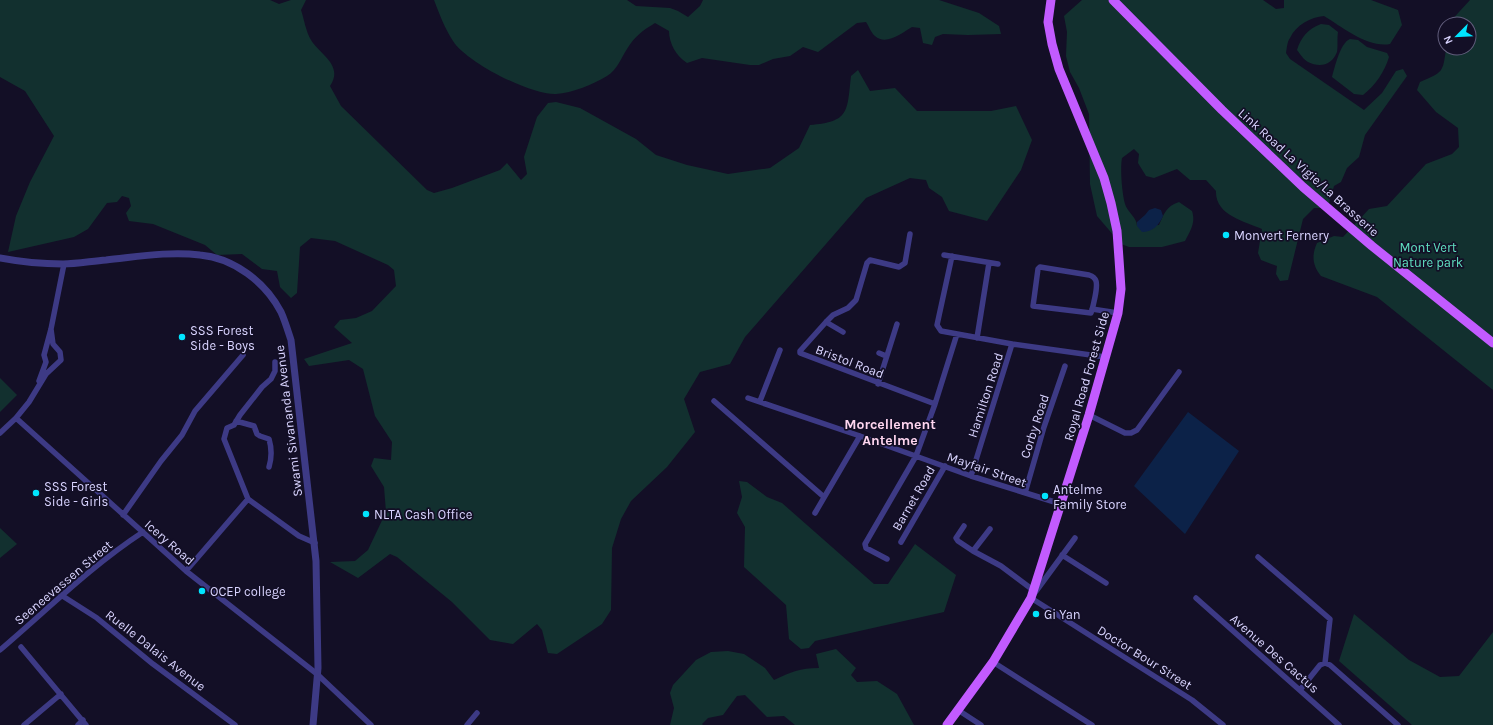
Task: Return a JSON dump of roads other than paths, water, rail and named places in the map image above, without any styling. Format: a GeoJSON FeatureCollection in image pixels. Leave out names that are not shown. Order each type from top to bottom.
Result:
{"type":"FeatureCollection","features":[{"type":"Feature","properties":{"kind":"main road","name":"Royal Road Forest Side"},"geometry":{"type":"LineString","coordinates":[[947,725],[993,662],[1032,594],[1089,415],[1118,313],[1121,289],[1117,231],[1112,203],[1104,178],[1059,69],[1048,22],[1051,0]]}},
{"type":"Feature","properties":{"kind":"main road"},"geometry":{"type":"LineString","coordinates":[[1050,13],[1058,0]]}},
{"type":"Feature","properties":{"kind":"main road","name":"Link Road La Vigie/La Brasserie"},"geometry":{"type":"LineString","coordinates":[[1116,2],[1222,110],[1304,187],[1378,251],[1493,343]]}},
{"type":"Feature","properties":{"kind":"street","name":"Bristol Road"},"geometry":{"type":"LineString","coordinates":[[910,234],[905,263],[899,267],[870,260],[867,263],[856,300],[848,308],[833,315],[800,351],[800,353],[878,384],[935,404]]}},
{"type":"Feature","properties":{"kind":"street","name":"Swami Sivananda Avenue"},"geometry":{"type":"LineString","coordinates":[[0,258],[16,261],[64,264],[150,255],[200,255],[220,259],[237,267],[254,279],[271,297],[281,313],[291,340],[315,543],[316,688]]}},
{"type":"Feature","properties":{"kind":"street"},"geometry":{"type":"LineString","coordinates":[[944,255],[998,264]]}},
{"type":"Feature","properties":{"kind":"street"},"geometry":{"type":"LineString","coordinates":[[952,256],[937,325],[941,331],[1012,344],[1105,357]]}},
{"type":"Feature","properties":{"kind":"street"},"geometry":{"type":"LineString","coordinates":[[977,338],[989,263]]}},
{"type":"Feature","properties":{"kind":"street"},"geometry":{"type":"LineString","coordinates":[[0,433],[16,418],[33,396],[37,387],[46,362],[44,355],[51,329],[64,264]]}},
{"type":"Feature","properties":{"kind":"street"},"geometry":{"type":"LineString","coordinates":[[1042,267],[1093,277],[1096,281],[1096,286],[1092,309],[1092,312],[1090,313],[1033,306],[1038,269],[1042,267]]}},
{"type":"Feature","properties":{"kind":"street"},"geometry":{"type":"LineString","coordinates":[[1092,309],[1118,313]]}},
{"type":"Feature","properties":{"kind":"street"},"geometry":{"type":"LineString","coordinates":[[826,322],[843,332]]}},
{"type":"Feature","properties":{"kind":"street"},"geometry":{"type":"LineString","coordinates":[[878,384],[897,324]]}},
{"type":"Feature","properties":{"kind":"street"},"geometry":{"type":"LineString","coordinates":[[37,387],[46,374],[59,362],[61,358],[60,352],[53,344],[51,329]]}},
{"type":"Feature","properties":{"kind":"street"},"geometry":{"type":"LineString","coordinates":[[887,559],[866,548],[865,544],[916,456],[935,404],[957,334]]}},
{"type":"Feature","properties":{"kind":"street","name":"Hamilton Road"},"geometry":{"type":"LineString","coordinates":[[971,476],[1012,344]]}},
{"type":"Feature","properties":{"kind":"street"},"geometry":{"type":"LineString","coordinates":[[46,351],[52,348],[56,349]]}},
{"type":"Feature","properties":{"kind":"street"},"geometry":{"type":"LineString","coordinates":[[760,401],[780,350]]}},
{"type":"Feature","properties":{"kind":"street"},"geometry":{"type":"LineString","coordinates":[[879,353],[886,356]]}},
{"type":"Feature","properties":{"kind":"street"},"geometry":{"type":"LineString","coordinates":[[123,515],[161,461],[182,435],[195,411],[243,355]]}},
{"type":"Feature","properties":{"kind":"street"},"geometry":{"type":"LineString","coordinates":[[46,362],[50,365],[55,365]]}},
{"type":"Feature","properties":{"kind":"street"},"geometry":{"type":"LineString","coordinates":[[275,362],[275,371],[271,379],[262,387],[234,425],[227,428],[224,439],[248,499],[299,536],[315,543]]}},
{"type":"Feature","properties":{"kind":"street","name":"Corby Road"},"geometry":{"type":"LineString","coordinates":[[1025,493],[1044,427],[1065,366]]}},
{"type":"Feature","properties":{"kind":"street"},"geometry":{"type":"LineString","coordinates":[[1089,415],[1125,433],[1131,433],[1137,430],[1179,372]]}},
{"type":"Feature","properties":{"kind":"street","name":"Mayfair Street"},"geometry":{"type":"LineString","coordinates":[[748,398],[971,476],[1061,504]]}},
{"type":"Feature","properties":{"kind":"street"},"geometry":{"type":"LineString","coordinates":[[714,401],[824,497]]}},
{"type":"Feature","properties":{"kind":"street","name":"Icery Road"},"geometry":{"type":"LineString","coordinates":[[16,418],[186,571],[317,674],[371,725]]}},
{"type":"Feature","properties":{"kind":"street"},"geometry":{"type":"LineString","coordinates":[[236,421],[254,426],[257,434],[268,439],[272,452],[269,467]]}},
{"type":"Feature","properties":{"kind":"street"},"geometry":{"type":"LineString","coordinates":[[815,513],[860,436]]}},
{"type":"Feature","properties":{"kind":"street","name":"Barnet Road"},"geometry":{"type":"LineString","coordinates":[[901,542],[945,466]]}},
{"type":"Feature","properties":{"kind":"street"},"geometry":{"type":"LineString","coordinates":[[186,571],[248,499]]}},
{"type":"Feature","properties":{"kind":"street","name":"Doctor Bour Street"},"geometry":{"type":"LineString","coordinates":[[964,526],[956,540],[1001,566],[1032,594],[1192,700],[1223,725]]}},
{"type":"Feature","properties":{"kind":"street"},"geometry":{"type":"LineString","coordinates":[[973,551],[990,528]]}},
{"type":"Feature","properties":{"kind":"street","name":"Seeneevassen Street"},"geometry":{"type":"LineString","coordinates":[[0,650],[61,595],[121,547],[143,532]]}},
{"type":"Feature","properties":{"kind":"street"},"geometry":{"type":"LineString","coordinates":[[1032,594],[1075,538]]}},
{"type":"Feature","properties":{"kind":"street"},"geometry":{"type":"LineString","coordinates":[[1062,555],[1106,583]]}},
{"type":"Feature","properties":{"kind":"street"},"geometry":{"type":"LineString","coordinates":[[1258,557],[1330,619],[1325,663]]}},
{"type":"Feature","properties":{"kind":"street","name":"Ruelle Dalais Avenue"},"geometry":{"type":"LineString","coordinates":[[61,595],[97,618],[153,664],[235,725]]}},
{"type":"Feature","properties":{"kind":"street","name":"Avenue Des Cactus"},"geometry":{"type":"LineString","coordinates":[[1196,598],[1339,725]]}},
{"type":"Feature","properties":{"kind":"street"},"geometry":{"type":"LineString","coordinates":[[21,647],[61,694],[82,723]]}},
{"type":"Feature","properties":{"kind":"street"},"geometry":{"type":"LineString","coordinates":[[993,662],[1092,725]]}},
{"type":"Feature","properties":{"kind":"street"},"geometry":{"type":"LineString","coordinates":[[1300,690],[1320,665],[1325,663],[1330,665],[1398,725]]}},
{"type":"Feature","properties":{"kind":"street"},"geometry":{"type":"LineString","coordinates":[[313,725],[316,688]]}},
{"type":"Feature","properties":{"kind":"street"},"geometry":{"type":"LineString","coordinates":[[316,688],[317,725]]}},
{"type":"Feature","properties":{"kind":"street"},"geometry":{"type":"LineString","coordinates":[[24,725],[61,694]]}},
{"type":"Feature","properties":{"kind":"street"},"geometry":{"type":"LineString","coordinates":[[958,710],[981,725]]}},
{"type":"Feature","properties":{"kind":"street"},"geometry":{"type":"LineString","coordinates":[[467,725],[477,713]]}},
{"type":"Feature","properties":{"kind":"water"},"geometry":{"type":"Polygon","coordinates":[[[1155,208],[1161,210],[1163,216],[1157,225],[1152,229],[1142,232],[1137,226],[1137,222],[1149,210],[1155,208]]]}},
{"type":"Feature","properties":{"kind":"water"},"geometry":{"type":"Polygon","coordinates":[[[1188,412],[1239,451],[1185,534],[1134,486],[1188,412]]]}},
{"type":"Feature","properties":{"kind":"place","name":"Monvert Fernery"},"geometry":{"type":"Point","coordinates":[1226,235]}},
{"type":"Feature","properties":{"kind":"place","name":"SSS Forest Side - Boys"},"geometry":{"type":"Point","coordinates":[182,337]}},
{"type":"Feature","properties":{"kind":"place","name":"SSS Forest Side - Girls"},"geometry":{"type":"Point","coordinates":[36,493]}},
{"type":"Feature","properties":{"kind":"place","name":"Antelme Family Store"},"geometry":{"type":"Point","coordinates":[1045,496]}},
{"type":"Feature","properties":{"kind":"place","name":"NLTA Cash Office"},"geometry":{"type":"Point","coordinates":[366,514]}},
{"type":"Feature","properties":{"kind":"place","name":"OCEP college"},"geometry":{"type":"Point","coordinates":[202,591]}},
{"type":"Feature","properties":{"kind":"place","name":"Gi Yan"},"geometry":{"type":"Point","coordinates":[1036,614]}},
{"type":"Feature","properties":{"kind":"district","name":"Morcellement Antelme"},"geometry":{"type":"Point","coordinates":[890,432]}},
{"type":"Feature","properties":{"kind":"park label","name":"Mont Vert Nature park"},"geometry":{"type":"Point","coordinates":[1428,254]}}]}
